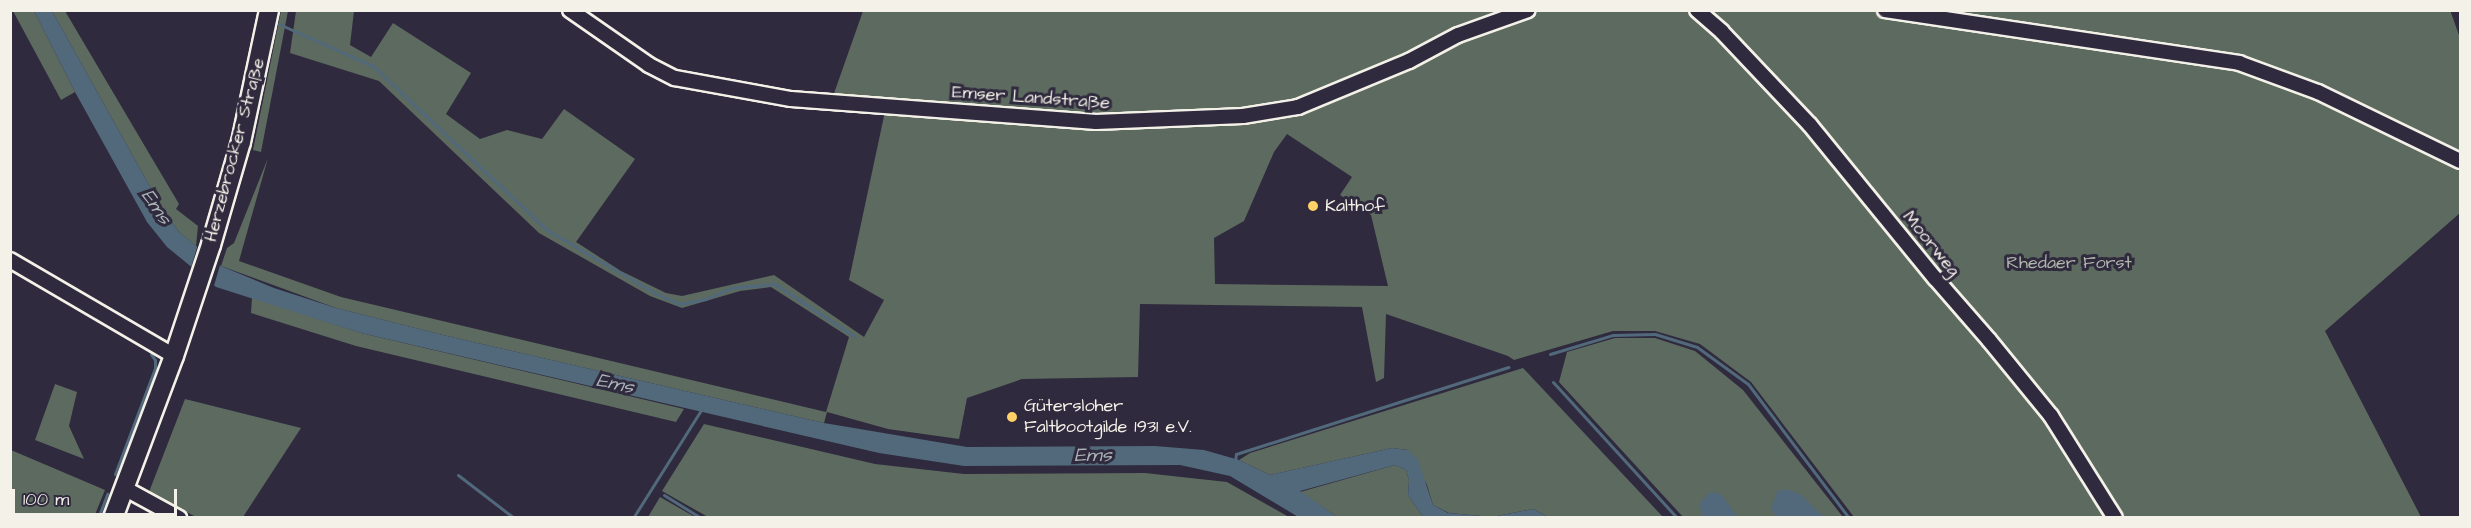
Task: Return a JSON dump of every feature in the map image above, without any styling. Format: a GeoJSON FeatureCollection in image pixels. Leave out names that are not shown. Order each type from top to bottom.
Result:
{"type":"FeatureCollection","features":[{"type":"Feature","properties":{"kind":"main road","name":"Herzebrocker Straße"},"geometry":{"type":"LineString","coordinates":[[113,518],[174,356],[223,207],[241,142],[269,10]]}},
{"type":"Feature","properties":{"kind":"street","name":"Emser Landstraße"},"geometry":{"type":"LineString","coordinates":[[570,10],[650,65],[675,78],[791,99],[1096,122],[1244,116],[1298,107],[1409,61],[1458,35],[1527,10]]}},
{"type":"Feature","properties":{"kind":"street","name":"Moorweg"},"geometry":{"type":"LineString","coordinates":[[1697,10],[1722,32],[1810,125],[1935,278],[1989,340],[2051,416],[2115,518]]}},
{"type":"Feature","properties":{"kind":"street"},"geometry":{"type":"LineString","coordinates":[[1885,10],[2240,63],[2318,92],[2460,161]]}},
{"type":"Feature","properties":{"kind":"street"},"geometry":{"type":"LineString","coordinates":[[10,260],[174,356]]}},
{"type":"Feature","properties":{"kind":"street"},"geometry":{"type":"LineString","coordinates":[[124,488],[179,518]]}},
{"type":"Feature","properties":{"kind":"green space","name":"Rhedaer Forst"},"geometry":{"type":"Polygon","coordinates":[[[2450,10],[2460,38],[2460,213],[2325,331],[2421,517],[1854,517],[1751,382],[1700,344],[1655,331],[1613,331],[1514,360],[1386,314],[1384,378],[1376,382],[1362,307],[1140,304],[1138,377],[1022,379],[967,398],[959,439],[888,429],[827,412],[824,423],[447,336],[336,308],[221,266],[227,248],[234,243],[268,158],[239,261],[341,297],[826,412],[849,337],[771,287],[740,291],[682,308],[650,296],[539,233],[379,81],[290,53],[296,11],[354,11],[350,45],[371,57],[393,23],[471,73],[446,114],[480,139],[507,130],[542,139],[564,109],[635,159],[576,242],[621,271],[666,293],[682,296],[774,275],[864,337],[884,300],[849,280],[887,102],[832,99],[863,11],[2450,10]],[[1287,134],[1274,152],[1244,221],[1214,238],[1215,284],[1388,286],[1371,215],[1340,195],[1352,177],[1287,134]]]}},
{"type":"Feature","properties":{"kind":"green space"},"geometry":{"type":"Polygon","coordinates":[[[13,11],[34,11],[75,92],[61,100],[13,11]]]}},
{"type":"Feature","properties":{"kind":"green space"},"geometry":{"type":"Polygon","coordinates":[[[52,11],[65,11],[179,204],[176,209],[198,226],[196,246],[179,232],[163,210],[52,11]]]}},
{"type":"Feature","properties":{"kind":"green space"},"geometry":{"type":"Polygon","coordinates":[[[281,11],[288,11],[261,152],[253,150],[281,11]]]}},
{"type":"Feature","properties":{"kind":"green space"},"geometry":{"type":"Polygon","coordinates":[[[252,297],[361,333],[684,409],[676,422],[356,346],[251,313],[252,297]]]}},
{"type":"Feature","properties":{"kind":"green space"},"geometry":{"type":"Polygon","coordinates":[[[1615,338],[1655,338],[1695,351],[1743,390],[1843,517],[1683,517],[1559,382],[1567,352],[1615,338]]]}},
{"type":"Feature","properties":{"kind":"green space"},"geometry":{"type":"Polygon","coordinates":[[[1523,368],[1663,517],[1548,517],[1533,509],[1492,517],[1449,513],[1433,505],[1427,485],[1408,450],[1392,448],[1270,475],[1239,460],[1250,453],[1523,368]]]}},
{"type":"Feature","properties":{"kind":"green space"},"geometry":{"type":"Polygon","coordinates":[[[55,384],[77,392],[69,426],[84,459],[35,440],[55,384]]]}},
{"type":"Feature","properties":{"kind":"green space"},"geometry":{"type":"Polygon","coordinates":[[[185,399],[301,428],[243,517],[196,517],[149,492],[185,399]]]}},
{"type":"Feature","properties":{"kind":"green space"},"geometry":{"type":"Polygon","coordinates":[[[704,424],[875,464],[964,474],[1145,473],[1227,482],[1289,517],[708,517],[662,491],[704,424]]]}},
{"type":"Feature","properties":{"kind":"green space"},"geometry":{"type":"Polygon","coordinates":[[[11,450],[105,490],[94,517],[11,517],[11,450]]]}},
{"type":"Feature","properties":{"kind":"green space"},"geometry":{"type":"Polygon","coordinates":[[[1395,465],[1406,470],[1409,480],[1408,495],[1423,517],[1337,517],[1300,492],[1395,465]]]}},
{"type":"Feature","properties":{"kind":"green space"},"geometry":{"type":"Polygon","coordinates":[[[660,497],[695,517],[648,517],[660,497]]]}},
{"type":"Feature","properties":{"kind":"water","name":"Ems"},"geometry":{"type":"Polygon","coordinates":[[[34,11],[52,11],[163,210],[179,232],[221,266],[274,288],[336,308],[447,336],[824,423],[967,447],[1155,446],[1204,450],[1239,460],[1270,475],[1392,448],[1408,450],[1418,460],[1433,505],[1448,513],[1492,517],[1423,517],[1408,495],[1409,480],[1406,470],[1395,465],[1300,491],[1337,517],[1300,518],[1230,476],[1180,465],[964,466],[879,453],[361,333],[216,287],[167,247],[147,222],[75,92],[34,11]]]}},
{"type":"Feature","properties":{"kind":"water"},"geometry":{"type":"Polygon","coordinates":[[[1778,490],[1789,490],[1800,494],[1824,517],[1776,517],[1771,508],[1778,490]]]}},
{"type":"Feature","properties":{"kind":"water"},"geometry":{"type":"Polygon","coordinates":[[[1710,492],[1721,494],[1738,517],[1703,517],[1699,504],[1710,492]]]}},
{"type":"Feature","properties":{"kind":"water"},"geometry":{"type":"Polygon","coordinates":[[[1533,509],[1548,517],[1492,517],[1533,509]]]}},
{"type":"Feature","properties":{"kind":"pier"},"geometry":{"type":"Polygon","coordinates":[[[198,244],[221,262],[213,289],[190,271],[198,244]]]}},
{"type":"Feature","properties":{"kind":"waterway"},"geometry":{"type":"LineString","coordinates":[[279,24],[373,66],[547,230],[655,293],[680,304],[706,299],[731,288],[775,284],[854,336]]}},
{"type":"Feature","properties":{"kind":"waterway"},"geometry":{"type":"LineString","coordinates":[[1550,354],[1613,335],[1655,334],[1697,347],[1748,384],[1849,518]]}},
{"type":"Feature","properties":{"kind":"waterway"},"geometry":{"type":"LineString","coordinates":[[115,474],[155,368],[155,360],[151,354]]}},
{"type":"Feature","properties":{"kind":"waterway"},"geometry":{"type":"LineString","coordinates":[[1235,461],[1236,454],[1508,367]]}},
{"type":"Feature","properties":{"kind":"waterway"},"geometry":{"type":"LineString","coordinates":[[1553,382],[1677,518]]}},
{"type":"Feature","properties":{"kind":"waterway"},"geometry":{"type":"LineString","coordinates":[[633,518],[701,410]]}},
{"type":"Feature","properties":{"kind":"waterway"},"geometry":{"type":"LineString","coordinates":[[458,475],[514,518]]}},
{"type":"Feature","properties":{"kind":"waterway"},"geometry":{"type":"LineString","coordinates":[[98,518],[107,494]]}},
{"type":"Feature","properties":{"kind":"waterway"},"geometry":{"type":"LineString","coordinates":[[664,495],[701,518]]}},
{"type":"Feature","properties":{"kind":"place","name":"Kalthof"},"geometry":{"type":"Point","coordinates":[1313,206]}},
{"type":"Feature","properties":{"kind":"place","name":"Gütersloher Faltbootgilde 1931 e.V."},"geometry":{"type":"Point","coordinates":[1012,417]}}]}
